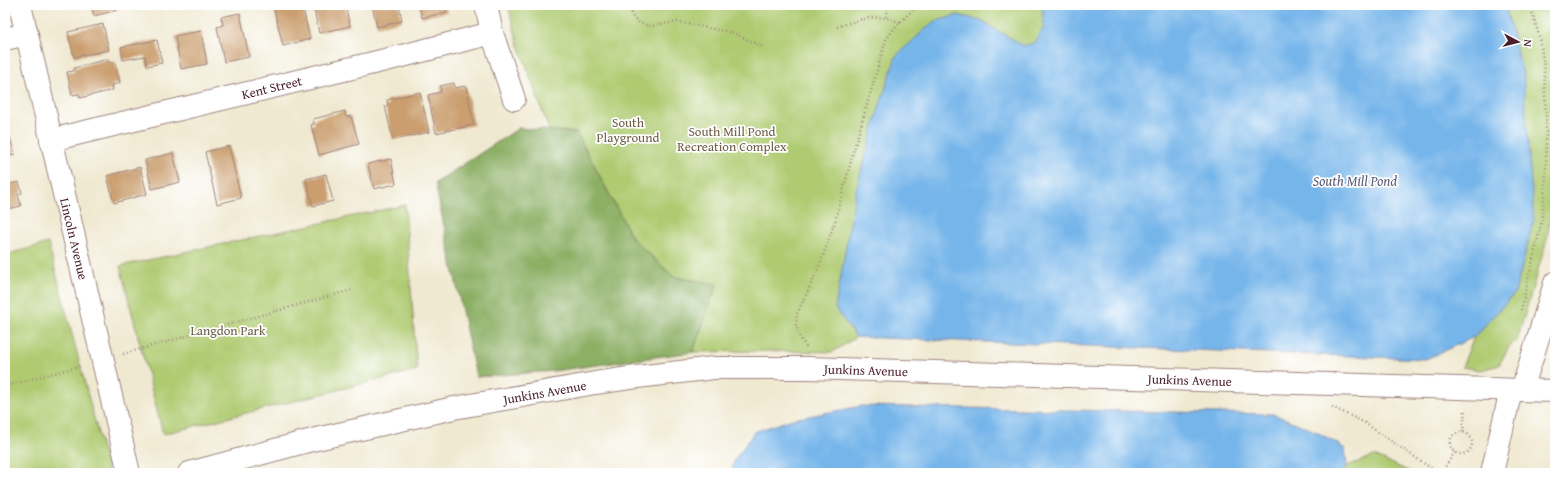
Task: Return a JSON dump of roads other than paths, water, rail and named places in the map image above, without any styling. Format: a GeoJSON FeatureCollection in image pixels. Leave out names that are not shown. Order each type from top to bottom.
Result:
{"type":"FeatureCollection","features":[{"type":"Feature","properties":{"kind":"street","name":"Lincoln Avenue"},"geometry":{"type":"LineString","coordinates":[[20,5],[101,360],[129,473]]}},
{"type":"Feature","properties":{"kind":"street"},"geometry":{"type":"LineString","coordinates":[[486,5],[492,32],[514,99]]}},
{"type":"Feature","properties":{"kind":"street","name":"Kent Street"},"geometry":{"type":"LineString","coordinates":[[51,140],[394,58],[492,32]]}},
{"type":"Feature","properties":{"kind":"street"},"geometry":{"type":"LineString","coordinates":[[5,39],[27,34]]}},
{"type":"Feature","properties":{"kind":"street"},"geometry":{"type":"LineString","coordinates":[[1492,473],[1516,390],[1555,283]]}},
{"type":"Feature","properties":{"kind":"street","name":"Junkins Avenue"},"geometry":{"type":"LineString","coordinates":[[189,473],[312,440],[454,408],[602,382],[714,368],[815,368],[1555,391]]}},
{"type":"Feature","properties":{"kind":"water","name":"South Mill Pond"},"geometry":{"type":"Polygon","coordinates":[[[1042,5],[1505,5],[1523,75],[1534,220],[1515,293],[1474,337],[1426,359],[856,337],[835,308],[856,190],[879,108],[896,56],[933,22],[958,15],[981,21],[1024,46],[1036,42],[1044,26],[1042,5]]]}},
{"type":"Feature","properties":{"kind":"water"},"geometry":{"type":"Polygon","coordinates":[[[862,406],[1273,414],[1301,425],[1337,443],[1345,449],[1347,466],[1341,473],[731,473],[734,461],[754,432],[793,419],[862,406]]]}},
{"type":"Feature","properties":{"kind":"park label","name":"South Playground"},"geometry":{"type":"Point","coordinates":[628,130]}},
{"type":"Feature","properties":{"kind":"park label","name":"South Mill Pond Recreation Complex"},"geometry":{"type":"Point","coordinates":[732,138]}},
{"type":"Feature","properties":{"kind":"park label","name":"Langdon Park"},"geometry":{"type":"Point","coordinates":[228,330]}}]}
